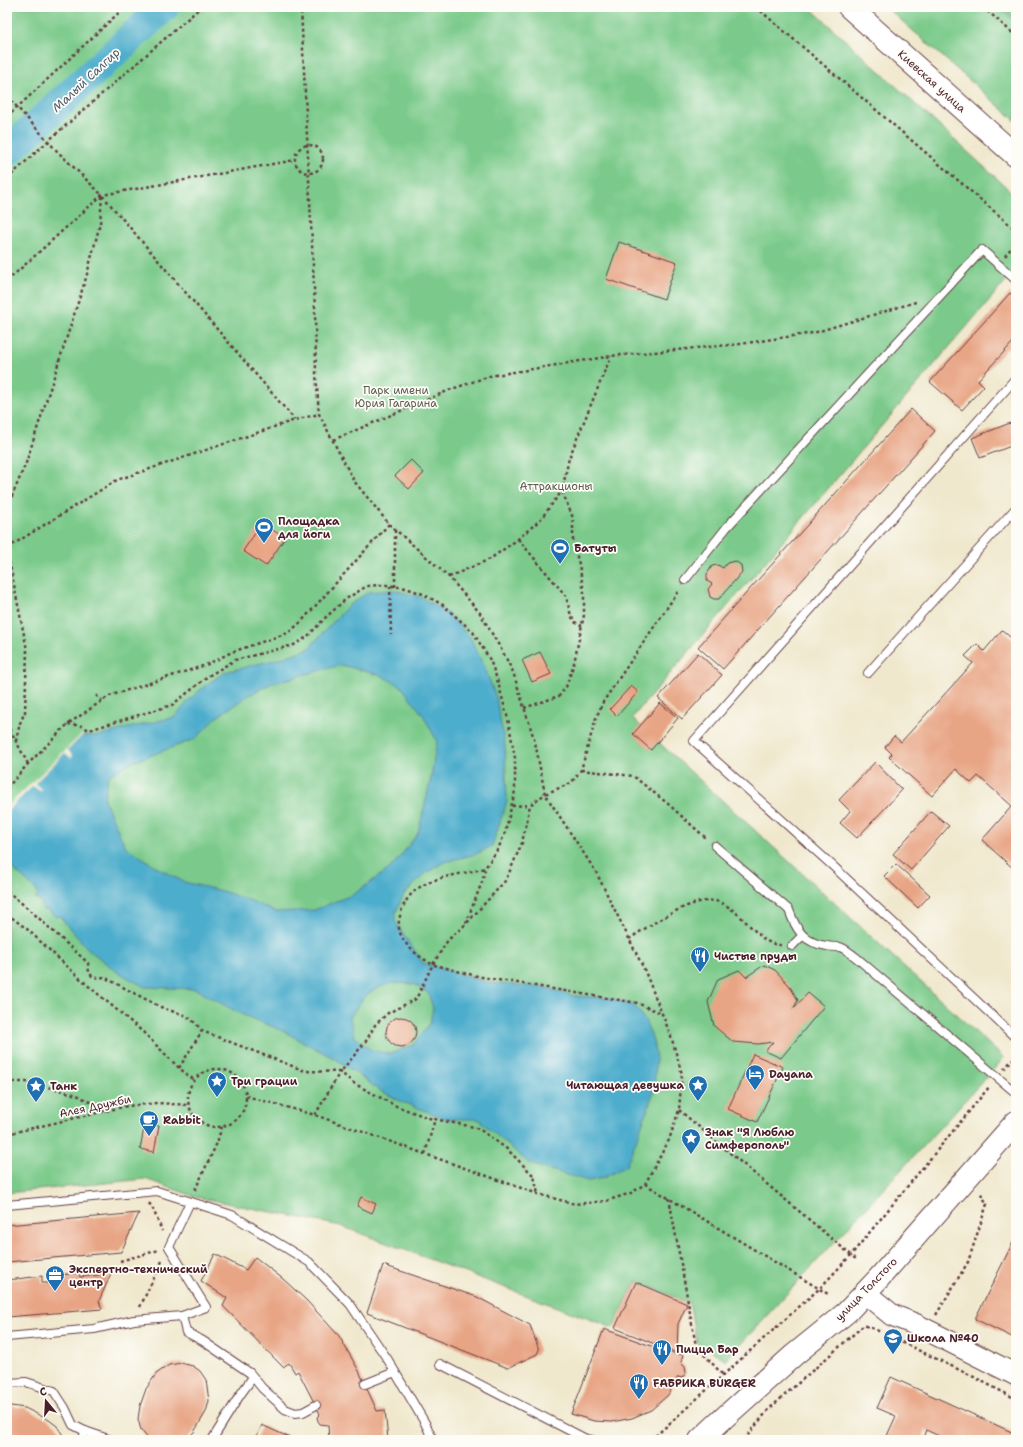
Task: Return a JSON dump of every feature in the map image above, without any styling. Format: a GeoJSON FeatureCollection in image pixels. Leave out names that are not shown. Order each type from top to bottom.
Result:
{"type":"FeatureCollection","features":[{"type":"Feature","properties":{"kind":"main road","name":"Киевская улица"},"geometry":{"type":"LineString","coordinates":[[848,7],[1016,156]]}},
{"type":"Feature","properties":{"kind":"main road","name":"улица Толстого"},"geometry":{"type":"LineString","coordinates":[[700,1440],[794,1355],[847,1312],[1016,1122]]}},
{"type":"Feature","properties":{"kind":"street"},"geometry":{"type":"LineString","coordinates":[[865,1293],[892,1315],[1016,1375]]}},
{"type":"Feature","properties":{"kind":"lane"},"geometry":{"type":"LineString","coordinates":[[685,580],[727,527],[982,250],[1016,280]]}},
{"type":"Feature","properties":{"kind":"lane"},"geometry":{"type":"LineString","coordinates":[[1016,378],[694,742],[834,867],[1016,1038]]}},
{"type":"Feature","properties":{"kind":"lane"},"geometry":{"type":"LineString","coordinates":[[868,673],[1016,508]]}},
{"type":"Feature","properties":{"kind":"lane"},"geometry":{"type":"LineString","coordinates":[[715,846],[789,910],[793,921],[802,936],[816,944],[841,948],[858,959],[998,1076],[1016,1093]]}},
{"type":"Feature","properties":{"kind":"lane"},"geometry":{"type":"LineString","coordinates":[[792,946],[802,936]]}},
{"type":"Feature","properties":{"kind":"lane"},"geometry":{"type":"LineString","coordinates":[[7,1205],[157,1191],[232,1215],[309,1262],[350,1304],[395,1372],[425,1423],[433,1440]]}},
{"type":"Feature","properties":{"kind":"lane"},"geometry":{"type":"LineString","coordinates":[[7,1337],[94,1330],[134,1320],[182,1316],[206,1307],[169,1247],[190,1202]]}},
{"type":"Feature","properties":{"kind":"lane"},"geometry":{"type":"LineString","coordinates":[[182,1316],[186,1332],[203,1341],[250,1373],[262,1388],[285,1408],[295,1413],[303,1412],[316,1405]]}},
{"type":"Feature","properties":{"kind":"lane"},"geometry":{"type":"LineString","coordinates":[[440,1364],[586,1439],[592,1440]]}},
{"type":"Feature","properties":{"kind":"lane"},"geometry":{"type":"LineString","coordinates":[[365,1384],[395,1372]]}},
{"type":"Feature","properties":{"kind":"lane"},"geometry":{"type":"LineString","coordinates":[[212,1440],[253,1377]]}},
{"type":"Feature","properties":{"kind":"lane"},"geometry":{"type":"LineString","coordinates":[[7,1384],[26,1382],[54,1391],[65,1408],[73,1425],[111,1440]]}},
{"type":"Feature","properties":{"kind":"lane"},"geometry":{"type":"LineString","coordinates":[[83,1440],[85,1431]]}},
{"type":"Feature","properties":{"kind":"path"},"geometry":{"type":"LineString","coordinates":[[7,117],[125,7]]}},
{"type":"Feature","properties":{"kind":"path"},"geometry":{"type":"LineString","coordinates":[[7,179],[47,139],[201,7]]}},
{"type":"Feature","properties":{"kind":"path"},"geometry":{"type":"LineString","coordinates":[[246,1096],[315,1115],[538,1194],[575,1204],[606,1201],[631,1193],[645,1184],[669,1140],[680,1110],[682,1074],[671,1036],[644,969],[596,872],[545,794],[535,742],[513,672],[505,656],[480,613],[449,577],[389,524],[354,481],[319,414],[316,374],[315,309],[301,7]]}},
{"type":"Feature","properties":{"kind":"path"},"geometry":{"type":"LineString","coordinates":[[756,7],[1016,230]]}},
{"type":"Feature","properties":{"kind":"path"},"geometry":{"type":"LineString","coordinates":[[983,7],[1016,36]]}},
{"type":"Feature","properties":{"kind":"path"},"geometry":{"type":"LineString","coordinates":[[7,96],[102,195],[295,420]]}},
{"type":"Feature","properties":{"kind":"path"},"geometry":{"type":"LineString","coordinates":[[307,146],[317,148],[322,155],[323,160],[320,168],[316,172],[309,173],[302,172],[295,160],[298,151],[307,146]]}},
{"type":"Feature","properties":{"kind":"path"},"geometry":{"type":"LineString","coordinates":[[7,281],[102,195],[295,160]]}},
{"type":"Feature","properties":{"kind":"path"},"geometry":{"type":"LineString","coordinates":[[7,508],[26,463],[86,278],[100,224],[102,195]]}},
{"type":"Feature","properties":{"kind":"path"},"geometry":{"type":"LineString","coordinates":[[998,264],[1016,242]]}},
{"type":"Feature","properties":{"kind":"path"},"geometry":{"type":"LineString","coordinates":[[333,440],[452,389],[490,376],[611,356],[740,344],[814,332],[942,295]]}},
{"type":"Feature","properties":{"kind":"path"},"geometry":{"type":"LineString","coordinates":[[449,577],[490,559],[518,539],[540,520],[562,491],[569,458],[611,356]]}},
{"type":"Feature","properties":{"kind":"path"},"geometry":{"type":"LineString","coordinates":[[16,741],[24,712],[27,650],[7,549],[117,480],[295,420],[319,414]]}},
{"type":"Feature","properties":{"kind":"path"},"geometry":{"type":"LineString","coordinates":[[524,708],[559,696],[566,687],[574,663],[584,615],[584,592],[580,564],[573,542],[573,518],[562,491]]}},
{"type":"Feature","properties":{"kind":"path"},"geometry":{"type":"LineString","coordinates":[[7,788],[28,764],[68,724],[109,696],[206,665],[232,652],[288,633],[301,622],[389,524]]}},
{"type":"Feature","properties":{"kind":"path"},"geometry":{"type":"LineString","coordinates":[[395,529],[395,587]]}},
{"type":"Feature","properties":{"kind":"path"},"geometry":{"type":"LineString","coordinates":[[518,539],[566,596],[571,616],[582,626]]}},
{"type":"Feature","properties":{"kind":"path"},"geometry":{"type":"LineString","coordinates":[[512,806],[530,805],[545,794],[571,783],[582,770],[596,718],[603,702],[685,580]]}},
{"type":"Feature","properties":{"kind":"path"},"geometry":{"type":"LineString","coordinates":[[68,724],[82,726],[89,730],[172,705],[210,674],[235,660],[294,645],[307,637],[340,604],[367,586],[378,584],[406,588],[423,594],[443,605],[473,632],[490,660],[508,719],[515,758],[515,791],[505,833],[498,849],[485,868],[482,882],[466,924]]}},
{"type":"Feature","properties":{"kind":"path"},"geometry":{"type":"LineString","coordinates":[[390,586],[391,635]]}},
{"type":"Feature","properties":{"kind":"path"},"geometry":{"type":"LineString","coordinates":[[96,695],[102,701]]}},
{"type":"Feature","properties":{"kind":"path"},"geometry":{"type":"LineString","coordinates":[[7,724],[28,764]]}},
{"type":"Feature","properties":{"kind":"path"},"geometry":{"type":"LineString","coordinates":[[582,770],[632,776],[667,803],[715,846]]}},
{"type":"Feature","properties":{"kind":"path"},"geometry":{"type":"LineString","coordinates":[[315,1115],[340,1072],[366,1041],[375,1026],[388,1013],[416,999],[433,964],[448,940],[466,924],[506,880],[522,843],[530,805]]}},
{"type":"Feature","properties":{"kind":"path"},"geometry":{"type":"LineString","coordinates":[[485,868],[429,881],[407,899],[399,925],[403,938],[410,948],[433,964],[472,976],[637,1003],[661,1013]]}},
{"type":"Feature","properties":{"kind":"path"},"geometry":{"type":"LineString","coordinates":[[7,891],[88,964],[89,972],[92,976],[98,978],[104,977],[159,1006],[183,1014],[193,1020],[202,1031],[305,1071],[340,1072],[354,1084],[396,1106],[436,1119],[474,1127],[482,1131],[506,1149],[534,1176],[538,1194]]}},
{"type":"Feature","properties":{"kind":"path"},"geometry":{"type":"LineString","coordinates":[[629,939],[660,919],[682,909],[697,903],[714,901],[721,903],[732,910],[762,938],[774,945],[792,946]]}},
{"type":"Feature","properties":{"kind":"path"},"geometry":{"type":"LineString","coordinates":[[7,914],[27,929],[85,983],[143,1032],[179,1068],[194,1080]]}},
{"type":"Feature","properties":{"kind":"path"},"geometry":{"type":"LineString","coordinates":[[179,1068],[202,1031]]}},
{"type":"Feature","properties":{"kind":"path"},"geometry":{"type":"LineString","coordinates":[[651,1440],[820,1288],[851,1254],[1016,1056]]}},
{"type":"Feature","properties":{"kind":"path"},"geometry":{"type":"LineString","coordinates":[[211,1069],[221,1069],[230,1072],[238,1078],[244,1086],[246,1096],[245,1106],[236,1119],[230,1124],[214,1127],[198,1120],[188,1105],[187,1097],[189,1088],[194,1080],[201,1073],[211,1069]]}},
{"type":"Feature","properties":{"kind":"path"},"geometry":{"type":"LineString","coordinates":[[7,1082],[29,1082],[77,1095],[106,1111]]}},
{"type":"Feature","properties":{"kind":"path","name":"Алея Дружби"},"geometry":{"type":"LineString","coordinates":[[7,1134],[127,1106],[157,1103],[188,1105]]}},
{"type":"Feature","properties":{"kind":"path"},"geometry":{"type":"LineString","coordinates":[[680,1110],[857,1260]]}},
{"type":"Feature","properties":{"kind":"path"},"geometry":{"type":"LineString","coordinates":[[425,1154],[436,1119]]}},
{"type":"Feature","properties":{"kind":"path"},"geometry":{"type":"LineString","coordinates":[[190,1202],[217,1143],[222,1126]]}},
{"type":"Feature","properties":{"kind":"path"},"geometry":{"type":"LineString","coordinates":[[645,1184],[669,1197],[828,1294]]}},
{"type":"Feature","properties":{"kind":"path"},"geometry":{"type":"LineString","coordinates":[[933,1321],[968,1262],[987,1204],[979,1190]]}},
{"type":"Feature","properties":{"kind":"path"},"geometry":{"type":"LineString","coordinates":[[669,1197],[696,1346],[723,1375]]}},
{"type":"Feature","properties":{"kind":"path"},"geometry":{"type":"LineString","coordinates":[[134,1320],[169,1247],[153,1209],[145,1199]]}},
{"type":"Feature","properties":{"kind":"path"},"geometry":{"type":"LineString","coordinates":[[120,1260],[169,1247]]}},
{"type":"Feature","properties":{"kind":"path"},"geometry":{"type":"LineString","coordinates":[[744,1440],[769,1410],[864,1325],[972,1376],[1016,1399]]}},
{"type":"Feature","properties":{"kind":"green space","name":"Парк имени Юрия Гагарина"},"geometry":{"type":"Polygon","coordinates":[[[7,7],[809,7],[1016,196],[1016,269],[632,718],[1004,1058],[725,1361],[725,1359],[697,1343],[689,1303],[636,1281],[613,1328],[341,1226],[196,1197],[145,1179],[7,1193],[7,7]]]}},
{"type":"Feature","properties":{"kind":"green space"},"geometry":{"type":"Polygon","coordinates":[[[886,7],[1016,7],[1016,121],[886,7]]]}},
{"type":"Feature","properties":{"kind":"green space"},"geometry":{"type":"Polygon","coordinates":[[[999,7],[1016,7],[1016,22],[999,7]]]}},
{"type":"Feature","properties":{"kind":"water"},"geometry":{"type":"Polygon","coordinates":[[[394,590],[421,597],[447,613],[470,637],[484,666],[496,697],[505,746],[507,801],[492,846],[476,854],[444,862],[425,874],[404,894],[396,912],[395,921],[401,931],[423,963],[489,983],[543,987],[574,996],[609,998],[635,1006],[646,1022],[653,1041],[656,1059],[654,1091],[626,1166],[603,1178],[588,1181],[530,1164],[478,1119],[447,1119],[402,1102],[379,1090],[339,1061],[283,1031],[241,1014],[195,989],[145,987],[116,971],[88,949],[65,923],[61,916],[56,917],[49,910],[43,910],[41,905],[42,903],[35,898],[38,896],[36,890],[12,868],[12,864],[7,865],[7,810],[82,736],[100,736],[175,717],[190,699],[207,684],[225,672],[278,659],[308,649],[348,606],[368,592],[394,590]],[[341,665],[272,683],[247,696],[217,717],[195,739],[130,763],[108,776],[104,799],[125,846],[158,868],[184,882],[222,891],[249,900],[276,912],[314,910],[354,894],[388,870],[418,833],[430,783],[437,741],[423,715],[401,686],[380,675],[341,665]],[[393,983],[378,988],[367,995],[358,1005],[350,1018],[354,1036],[371,1050],[390,1054],[414,1044],[430,1023],[433,1008],[428,993],[414,984],[393,983]]]}},
{"type":"Feature","properties":{"kind":"pier"},"geometry":{"type":"Polygon","coordinates":[[[82,734],[83,735],[68,750],[73,756],[71,758],[65,753],[35,783],[42,789],[40,791],[33,786],[7,811],[7,807],[82,734]]]}},
{"type":"Feature","properties":{"kind":"building"},"geometry":{"type":"Polygon","coordinates":[[[619,242],[677,262],[664,299],[606,279],[619,242]]]}},
{"type":"Feature","properties":{"kind":"building"},"geometry":{"type":"Polygon","coordinates":[[[1010,293],[1016,298],[1016,341],[1015,340],[978,380],[984,386],[962,410],[930,382],[1010,293]]]}},
{"type":"Feature","properties":{"kind":"building"},"geometry":{"type":"Polygon","coordinates":[[[911,409],[935,431],[723,669],[698,647],[911,409]]]}},
{"type":"Feature","properties":{"kind":"building"},"geometry":{"type":"Polygon","coordinates":[[[1010,423],[1016,439],[1016,444],[980,458],[972,438],[1010,423]]]}},
{"type":"Feature","properties":{"kind":"building"},"geometry":{"type":"Polygon","coordinates":[[[411,460],[424,473],[409,489],[395,476],[411,460]]]}},
{"type":"Feature","properties":{"kind":"building","name":"Площадка для йоги"},"geometry":{"type":"Polygon","coordinates":[[[262,523],[285,538],[266,566],[243,551],[262,523]]]}},
{"type":"Feature","properties":{"kind":"building"},"geometry":{"type":"Polygon","coordinates":[[[735,561],[741,565],[742,572],[719,599],[710,597],[708,589],[712,584],[707,581],[707,574],[712,566],[718,565],[723,568],[727,563],[735,561]]]}},
{"type":"Feature","properties":{"kind":"building"},"geometry":{"type":"Polygon","coordinates":[[[1002,630],[1016,642],[1016,871],[982,840],[1012,806],[978,776],[971,783],[956,769],[932,796],[889,757],[892,754],[885,747],[894,736],[901,742],[973,663],[965,656],[977,644],[984,651],[1002,630]]]}},
{"type":"Feature","properties":{"kind":"building"},"geometry":{"type":"Polygon","coordinates":[[[540,652],[551,674],[532,682],[522,660],[540,652]]]}},
{"type":"Feature","properties":{"kind":"building"},"geometry":{"type":"Polygon","coordinates":[[[698,653],[722,675],[682,719],[658,698],[698,653]]]}},
{"type":"Feature","properties":{"kind":"building"},"geometry":{"type":"Polygon","coordinates":[[[631,686],[638,692],[617,716],[610,709],[631,686]]]}},
{"type":"Feature","properties":{"kind":"building"},"geometry":{"type":"Polygon","coordinates":[[[660,703],[678,718],[651,750],[633,734],[660,703]]]}},
{"type":"Feature","properties":{"kind":"building"},"geometry":{"type":"Polygon","coordinates":[[[875,762],[902,790],[857,838],[840,823],[850,811],[839,800],[875,762]]]}},
{"type":"Feature","properties":{"kind":"building"},"geometry":{"type":"Polygon","coordinates":[[[931,811],[949,826],[911,870],[893,854],[931,811]]]}},
{"type":"Feature","properties":{"kind":"building"},"geometry":{"type":"Polygon","coordinates":[[[896,864],[930,895],[918,908],[884,876],[896,864]]]}},
{"type":"Feature","properties":{"kind":"building"},"geometry":{"type":"Polygon","coordinates":[[[764,965],[775,970],[789,985],[798,1000],[793,1009],[808,993],[824,1006],[781,1058],[765,1051],[773,1042],[758,1044],[733,1042],[714,1026],[708,1002],[718,979],[739,970],[746,977],[764,965]]]}},
{"type":"Feature","properties":{"kind":"building"},"geometry":{"type":"Polygon","coordinates":[[[401,1017],[412,1021],[416,1032],[412,1043],[401,1047],[390,1043],[386,1032],[390,1021],[401,1017]]]}},
{"type":"Feature","properties":{"kind":"building"},"geometry":{"type":"Polygon","coordinates":[[[753,1054],[783,1067],[757,1122],[728,1109],[753,1054]]]}},
{"type":"Feature","properties":{"kind":"building","name":"Rabbit"},"geometry":{"type":"Polygon","coordinates":[[[145,1123],[159,1126],[154,1152],[140,1149],[145,1123]]]}},
{"type":"Feature","properties":{"kind":"building"},"geometry":{"type":"Polygon","coordinates":[[[361,1197],[376,1204],[372,1213],[357,1206],[361,1197]]]}},
{"type":"Feature","properties":{"kind":"building"},"geometry":{"type":"Polygon","coordinates":[[[139,1213],[121,1252],[7,1262],[7,1225],[139,1213]]]}},
{"type":"Feature","properties":{"kind":"building"},"geometry":{"type":"Polygon","coordinates":[[[1016,1236],[1016,1339],[975,1319],[1016,1236]]]}},
{"type":"Feature","properties":{"kind":"building"},"geometry":{"type":"Polygon","coordinates":[[[215,1254],[246,1270],[255,1257],[283,1279],[306,1300],[339,1336],[359,1371],[377,1411],[385,1410],[388,1440],[329,1440],[328,1425],[320,1424],[318,1421],[317,1417],[320,1414],[298,1371],[295,1373],[289,1363],[283,1367],[223,1306],[227,1298],[201,1281],[215,1254]]]}},
{"type":"Feature","properties":{"kind":"building"},"geometry":{"type":"Polygon","coordinates":[[[383,1265],[477,1297],[530,1325],[539,1350],[537,1354],[508,1368],[367,1313],[383,1265]]]}},
{"type":"Feature","properties":{"kind":"building","name":"Экспертно-технический центр"},"geometry":{"type":"Polygon","coordinates":[[[100,1271],[112,1271],[99,1301],[102,1309],[7,1317],[7,1280],[42,1276],[42,1283],[50,1283],[49,1276],[79,1273],[80,1277],[99,1275],[100,1271]]]}},
{"type":"Feature","properties":{"kind":"building"},"geometry":{"type":"Polygon","coordinates":[[[636,1282],[687,1304],[678,1324],[677,1353],[615,1328],[636,1282]]]}},
{"type":"Feature","properties":{"kind":"building"},"geometry":{"type":"Polygon","coordinates":[[[604,1329],[668,1352],[683,1355],[681,1363],[685,1367],[686,1373],[682,1378],[678,1377],[668,1395],[651,1410],[632,1418],[612,1422],[594,1421],[571,1414],[604,1329]]]}},
{"type":"Feature","properties":{"kind":"building"},"geometry":{"type":"Polygon","coordinates":[[[181,1363],[193,1366],[200,1371],[206,1380],[209,1401],[206,1412],[194,1432],[186,1440],[149,1440],[141,1430],[138,1419],[140,1406],[146,1389],[156,1374],[169,1365],[181,1363]]]}},
{"type":"Feature","properties":{"kind":"building"},"geometry":{"type":"Polygon","coordinates":[[[891,1377],[1016,1434],[1016,1440],[948,1440],[926,1430],[922,1440],[885,1440],[896,1416],[877,1408],[891,1377]]]}},
{"type":"Feature","properties":{"kind":"building"},"geometry":{"type":"Polygon","coordinates":[[[11,1406],[25,1408],[49,1420],[57,1426],[66,1440],[7,1440],[7,1407],[11,1406]]]}},
{"type":"Feature","properties":{"kind":"building"},"geometry":{"type":"Polygon","coordinates":[[[262,1425],[295,1440],[255,1440],[262,1425]]]}},
{"type":"Feature","properties":{"kind":"waterway","name":"Малый Салгир"},"geometry":{"type":"LineString","coordinates":[[7,152],[164,7]]}},
{"type":"Feature","properties":{"kind":"place","name":"Площадка для йоги"},"geometry":{"type":"Point","coordinates":[264,544]}},
{"type":"Feature","properties":{"kind":"place","name":"Батуты"},"geometry":{"type":"Point","coordinates":[560,565]}},
{"type":"Feature","properties":{"kind":"place","name":"Чистые пруды"},"geometry":{"type":"Point","coordinates":[700,973]}},
{"type":"Feature","properties":{"kind":"place","name":"Dayana"},"geometry":{"type":"Point","coordinates":[755,1091]}},
{"type":"Feature","properties":{"kind":"place","name":"Три грации"},"geometry":{"type":"Point","coordinates":[217,1098]}},
{"type":"Feature","properties":{"kind":"place","name":"Читающая девушка"},"geometry":{"type":"Point","coordinates":[698,1102]}},
{"type":"Feature","properties":{"kind":"place","name":"Танк"},"geometry":{"type":"Point","coordinates":[36,1103]}},
{"type":"Feature","properties":{"kind":"place","name":"Rabbit"},"geometry":{"type":"Point","coordinates":[149,1137]}},
{"type":"Feature","properties":{"kind":"place","name":"Знак \"Я Люблю Симферополь\""},"geometry":{"type":"Point","coordinates":[691,1155]}},
{"type":"Feature","properties":{"kind":"place","name":"Экспертно-технический центр"},"geometry":{"type":"Point","coordinates":[55,1292]}},
{"type":"Feature","properties":{"kind":"place","name":"Школа №40"},"geometry":{"type":"Point","coordinates":[893,1355]}},
{"type":"Feature","properties":{"kind":"place","name":"Пицца Бар"},"geometry":{"type":"Point","coordinates":[662,1366]}},
{"type":"Feature","properties":{"kind":"place","name":"FАБРИКА BURGER"},"geometry":{"type":"Point","coordinates":[639,1400]}},
{"type":"Feature","properties":{"kind":"park label","name":"Аттракционы"},"geometry":{"type":"Point","coordinates":[556,486]}}]}
